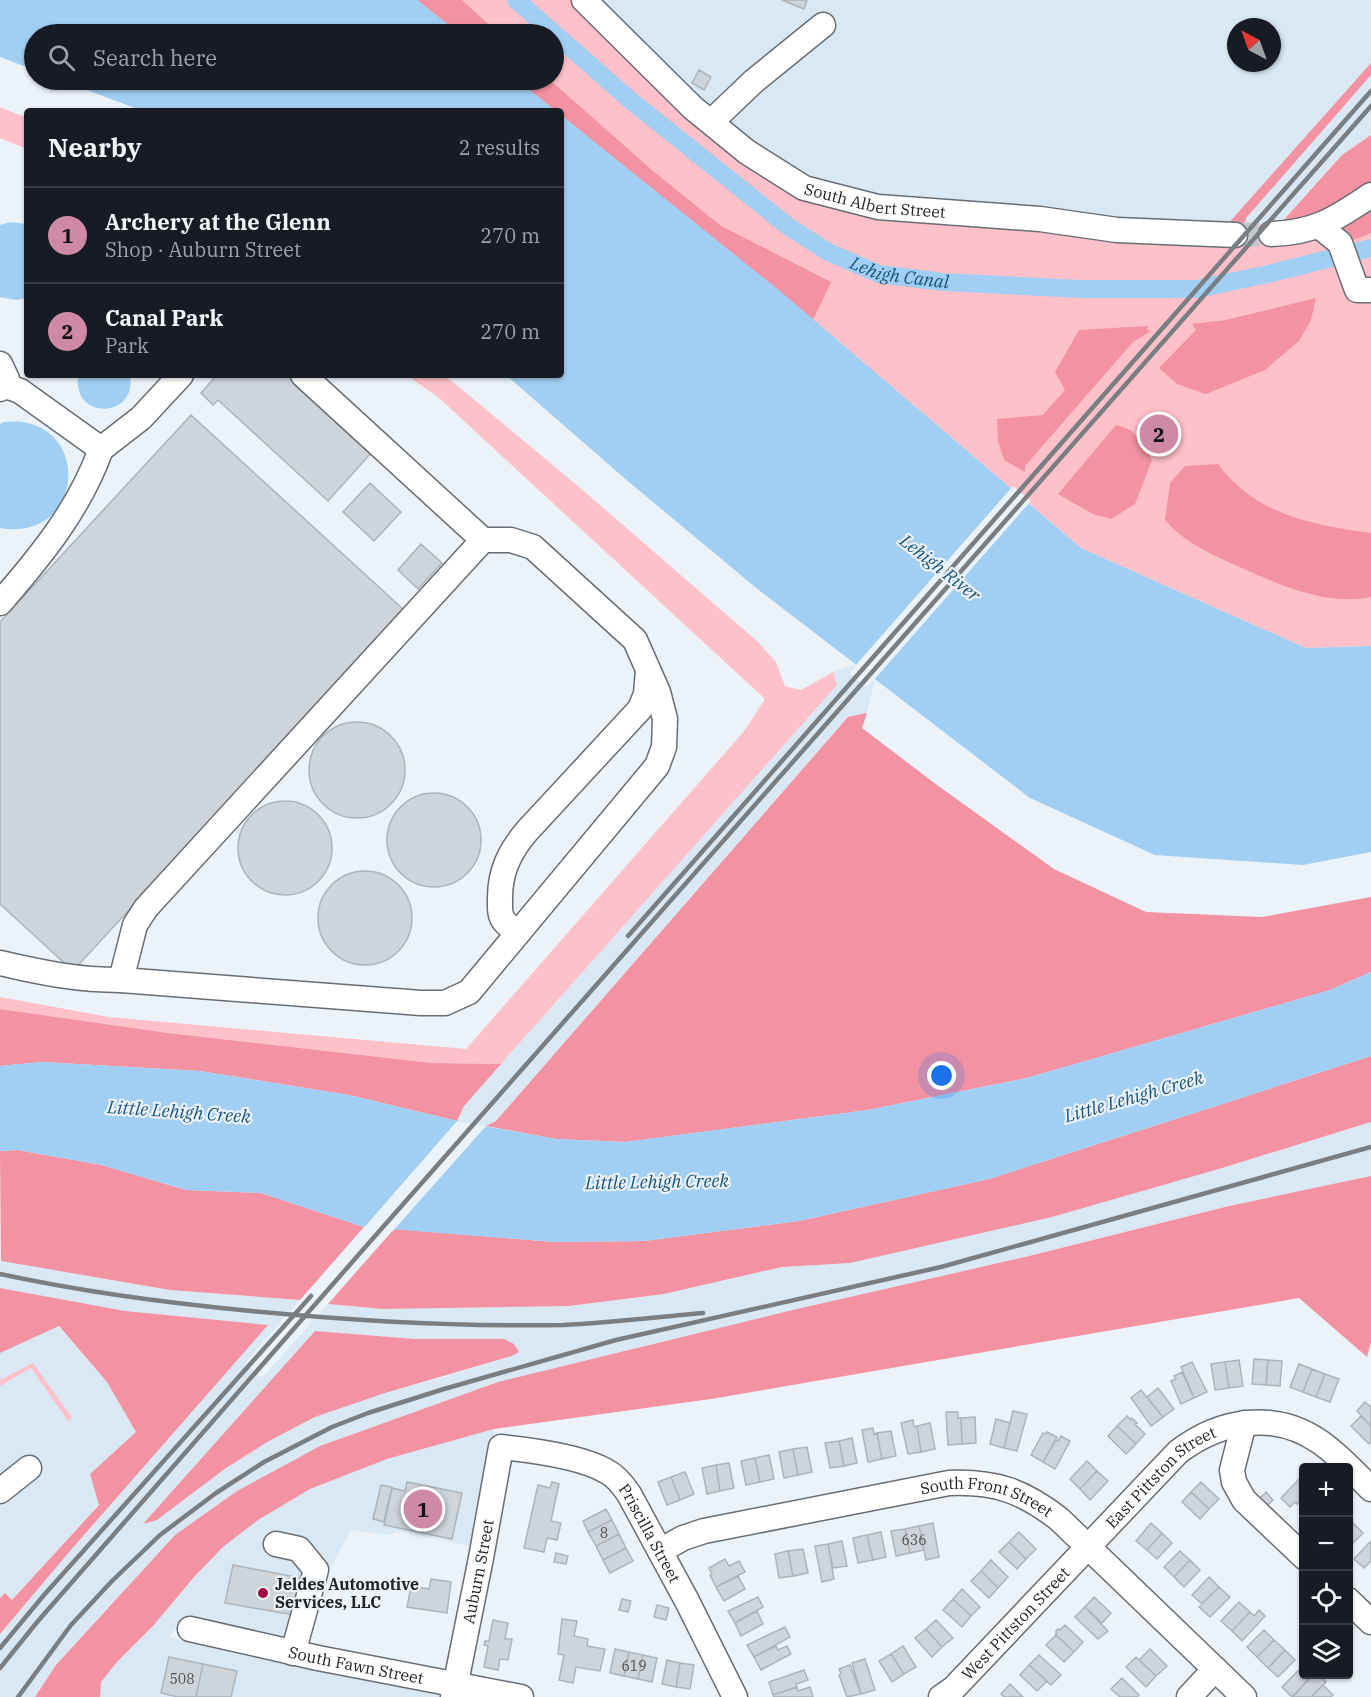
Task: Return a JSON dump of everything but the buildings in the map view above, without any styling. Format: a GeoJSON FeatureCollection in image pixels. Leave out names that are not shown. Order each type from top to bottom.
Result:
{"type":"FeatureCollection","features":[{"type":"Feature","properties":{"kind":"street","name":"South Albert Street"},"geometry":{"type":"LineString","coordinates":[[584,0],[693,108],[747,152],[804,188],[878,207],[1040,219],[1117,230],[1235,235]]}},
{"type":"Feature","properties":{"kind":"street"},"geometry":{"type":"LineString","coordinates":[[711,122],[754,81],[823,25]]}},
{"type":"Feature","properties":{"kind":"street"},"geometry":{"type":"LineString","coordinates":[[1271,234],[1294,234],[1320,226],[1371,195]]}},
{"type":"Feature","properties":{"kind":"street"},"geometry":{"type":"LineString","coordinates":[[1320,226],[1340,243],[1348,268],[1364,290]]}},
{"type":"Feature","properties":{"kind":"street"},"geometry":{"type":"LineString","coordinates":[[0,603],[60,529],[86,488],[101,449],[141,418],[178,378]]}},
{"type":"Feature","properties":{"kind":"street"},"geometry":{"type":"LineString","coordinates":[[0,963],[52,975],[90,980],[121,980],[445,1003],[469,992],[657,766],[664,747],[665,719],[658,692],[635,640],[533,547],[511,540],[483,540],[306,378]]}},
{"type":"Feature","properties":{"kind":"street"},"geometry":{"type":"LineString","coordinates":[[2,380],[101,449]]}},
{"type":"Feature","properties":{"kind":"street"},"geometry":{"type":"LineString","coordinates":[[121,980],[135,925],[146,908],[483,540]]}},
{"type":"Feature","properties":{"kind":"street"},"geometry":{"type":"LineString","coordinates":[[518,933],[503,921],[500,908],[500,886],[505,865],[514,847],[527,831],[640,709],[646,694],[648,668]]}},
{"type":"Feature","properties":{"kind":"street"},"geometry":{"type":"LineString","coordinates":[[1244,1423],[1232,1470],[1234,1482],[1244,1500],[1299,1552]]}},
{"type":"Feature","properties":{"kind":"street","name":"East Pittston Street"},"geometry":{"type":"LineString","coordinates":[[1088,1548],[1178,1452],[1193,1440],[1210,1431],[1244,1423],[1269,1423],[1292,1428],[1311,1436],[1335,1454],[1371,1489]]}},
{"type":"Feature","properties":{"kind":"street","name":"Priscilla Street"},"geometry":{"type":"LineString","coordinates":[[501,1447],[529,1450],[591,1464],[607,1471],[620,1482],[660,1551],[735,1697]]}},
{"type":"Feature","properties":{"kind":"street","name":"Auburn Street"},"geometry":{"type":"LineString","coordinates":[[454,1691],[501,1447]]}},
{"type":"Feature","properties":{"kind":"street"},"geometry":{"type":"LineString","coordinates":[[0,1491],[29,1468]]}},
{"type":"Feature","properties":{"kind":"street","name":"South Front Street"},"geometry":{"type":"LineString","coordinates":[[660,1551],[683,1538],[704,1531],[949,1482],[995,1485],[1021,1493],[1059,1519],[1244,1697]]}},
{"type":"Feature","properties":{"kind":"street"},"geometry":{"type":"LineString","coordinates":[[276,1544],[299,1549],[316,1570],[293,1653]]}},
{"type":"Feature","properties":{"kind":"street","name":"West Pittston Street"},"geometry":{"type":"LineString","coordinates":[[941,1697],[954,1688],[1088,1548]]}},
{"type":"Feature","properties":{"kind":"street"},"geometry":{"type":"LineString","coordinates":[[1353,1605],[1371,1622]]}},
{"type":"Feature","properties":{"kind":"street","name":"South Fawn Street"},"geometry":{"type":"LineString","coordinates":[[190,1629],[454,1691],[521,1697]]}},
{"type":"Feature","properties":{"kind":"street"},"geometry":{"type":"LineString","coordinates":[[1189,1697],[1215,1669]]}},
{"type":"Feature","properties":{"kind":"shaded area"},"geometry":{"type":"Polygon","coordinates":[[[417,0],[598,0],[735,132],[825,185],[885,202],[1226,226],[1280,224],[1319,211],[1334,226],[1371,200],[1371,646],[1306,648],[1081,548],[780,291],[564,117],[564,108],[552,108],[530,90],[564,90],[564,24],[447,24],[417,0]]]}},
{"type":"Feature","properties":{"kind":"shaded area"},"geometry":{"type":"Polygon","coordinates":[[[417,0],[462,0],[488,24],[447,24],[417,0]]]}},
{"type":"Feature","properties":{"kind":"shaded area"},"geometry":{"type":"Polygon","coordinates":[[[598,0],[1371,0],[1371,63],[1226,226],[885,202],[825,185],[735,132],[598,0]]]}},
{"type":"Feature","properties":{"kind":"shaded area"},"geometry":{"type":"Polygon","coordinates":[[[1371,63],[1371,75],[1247,217],[1243,226],[1226,226],[1371,63]]]}},
{"type":"Feature","properties":{"kind":"shaded area"},"geometry":{"type":"Polygon","coordinates":[[[1371,75],[1371,135],[1342,155],[1280,224],[1243,226],[1247,217],[1371,75]]]}},
{"type":"Feature","properties":{"kind":"shaded area"},"geometry":{"type":"Polygon","coordinates":[[[530,90],[561,90],[653,171],[721,226],[831,282],[813,320],[564,117],[564,108],[552,108],[530,90]]]}},
{"type":"Feature","properties":{"kind":"shaded area"},"geometry":{"type":"Polygon","coordinates":[[[0,107],[24,117],[24,148],[0,138],[0,107]]]}},
{"type":"Feature","properties":{"kind":"shaded area"},"geometry":{"type":"Polygon","coordinates":[[[1371,135],[1371,187],[1352,201],[1280,224],[1342,155],[1371,135]]]}},
{"type":"Feature","properties":{"kind":"shaded area"},"geometry":{"type":"Polygon","coordinates":[[[1371,200],[1371,233],[1346,243],[1334,226],[1371,200]]]}},
{"type":"Feature","properties":{"kind":"shaded area"},"geometry":{"type":"Polygon","coordinates":[[[1316,298],[1311,320],[1299,341],[1265,370],[1206,394],[1177,384],[1159,368],[1196,330],[1192,324],[1226,320],[1316,298]]]}},
{"type":"Feature","properties":{"kind":"shaded area"},"geometry":{"type":"Polygon","coordinates":[[[1148,326],[1147,330],[1151,331],[1133,342],[1025,466],[1025,472],[1004,460],[998,441],[997,419],[1043,415],[1065,390],[1055,372],[1079,330],[1148,326]]]}},
{"type":"Feature","properties":{"kind":"shaded area"},"geometry":{"type":"Polygon","coordinates":[[[410,378],[448,378],[459,387],[757,641],[776,662],[785,686],[801,690],[833,672],[837,685],[501,1064],[432,1063],[168,1033],[0,1009],[0,997],[109,1017],[466,1049],[745,730],[765,699],[438,397],[410,378]]]}},
{"type":"Feature","properties":{"kind":"shaded area"},"geometry":{"type":"Polygon","coordinates":[[[1116,425],[1131,430],[1146,448],[1152,460],[1135,504],[1111,519],[1093,514],[1058,494],[1116,425]]]}},
{"type":"Feature","properties":{"kind":"shaded area"},"geometry":{"type":"Polygon","coordinates":[[[1218,464],[1249,495],[1267,506],[1307,521],[1371,533],[1371,597],[1337,599],[1305,593],[1257,575],[1210,553],[1182,536],[1165,520],[1170,483],[1185,466],[1218,464]]]}},
{"type":"Feature","properties":{"kind":"shaded area"},"geometry":{"type":"Polygon","coordinates":[[[857,664],[850,674],[867,687],[875,679],[867,713],[848,717],[496,1121],[486,1126],[457,1121],[464,1106],[836,685],[833,672],[857,664]]]}},
{"type":"Feature","properties":{"kind":"shaded area"},"geometry":{"type":"Polygon","coordinates":[[[867,713],[862,728],[1054,869],[1146,912],[1262,917],[1371,897],[1371,972],[1330,990],[1027,1078],[868,1110],[626,1142],[556,1139],[486,1126],[496,1121],[848,717],[867,713]]]}},
{"type":"Feature","properties":{"kind":"shaded area"},"geometry":{"type":"Polygon","coordinates":[[[0,1009],[168,1033],[432,1063],[501,1064],[464,1106],[457,1121],[349,1095],[200,1071],[42,1062],[0,1066],[0,1009]]]}},
{"type":"Feature","properties":{"kind":"shaded area"},"geometry":{"type":"Polygon","coordinates":[[[1371,1056],[1371,1122],[1052,1217],[850,1263],[782,1267],[664,1294],[569,1306],[383,1309],[328,1304],[394,1229],[555,1242],[644,1241],[799,1221],[989,1179],[1371,1056]]]}},
{"type":"Feature","properties":{"kind":"shaded area"},"geometry":{"type":"Polygon","coordinates":[[[1371,1122],[1371,1176],[1229,1206],[1025,1257],[784,1312],[498,1382],[320,1446],[237,1491],[175,1535],[56,1665],[35,1697],[0,1697],[0,1634],[268,1325],[125,1311],[0,1288],[0,1261],[170,1290],[300,1300],[245,1363],[262,1378],[328,1304],[383,1309],[569,1306],[665,1294],[782,1267],[850,1263],[1222,1168],[1371,1122]],[[315,1331],[157,1520],[226,1468],[269,1441],[315,1417],[385,1393],[512,1356],[519,1351],[315,1331]]]}},
{"type":"Feature","properties":{"kind":"shaded area"},"geometry":{"type":"Polygon","coordinates":[[[18,1150],[102,1165],[186,1190],[261,1193],[364,1227],[300,1300],[170,1290],[1,1261],[0,1151],[18,1150]]]}},
{"type":"Feature","properties":{"kind":"shaded area"},"geometry":{"type":"Polygon","coordinates":[[[1371,1176],[1371,1342],[1367,1357],[1299,1298],[711,1399],[494,1429],[387,1459],[310,1489],[258,1520],[223,1547],[194,1577],[153,1626],[117,1662],[101,1682],[100,1697],[35,1697],[56,1665],[175,1535],[237,1491],[320,1446],[498,1382],[784,1312],[1025,1257],[1229,1206],[1371,1176]]]}},
{"type":"Feature","properties":{"kind":"shaded area"},"geometry":{"type":"Polygon","coordinates":[[[0,1288],[125,1311],[268,1325],[0,1634],[0,1598],[5,1593],[12,1600],[99,1505],[90,1474],[136,1432],[107,1382],[59,1326],[0,1353],[0,1288]]]}},
{"type":"Feature","properties":{"kind":"shaded area"},"geometry":{"type":"Polygon","coordinates":[[[58,1326],[107,1382],[136,1432],[90,1474],[99,1504],[12,1600],[5,1593],[0,1598],[0,1353],[58,1326]]]}},
{"type":"Feature","properties":{"kind":"shaded area"},"geometry":{"type":"Polygon","coordinates":[[[315,1331],[415,1339],[504,1339],[514,1344],[519,1352],[315,1417],[269,1441],[226,1468],[157,1520],[143,1524],[315,1331]]]}},
{"type":"Feature","properties":{"kind":"shaded area"},"geometry":{"type":"Polygon","coordinates":[[[33,1363],[72,1418],[68,1421],[31,1368],[0,1386],[0,1380],[33,1363]]]}},
{"type":"Feature","properties":{"kind":"shaded area"},"geometry":{"type":"Polygon","coordinates":[[[494,1429],[470,1546],[399,1531],[388,1535],[351,1530],[312,1601],[304,1651],[183,1620],[169,1637],[251,1657],[262,1651],[441,1692],[442,1697],[100,1697],[101,1682],[117,1662],[153,1626],[194,1576],[223,1547],[258,1520],[310,1489],[387,1459],[494,1429]]]}},
{"type":"Feature","properties":{"kind":"water"},"geometry":{"type":"Polygon","coordinates":[[[0,0],[417,0],[447,24],[24,24],[24,66],[0,57],[0,0]]]}},
{"type":"Feature","properties":{"kind":"water"},"geometry":{"type":"Polygon","coordinates":[[[87,90],[530,90],[552,108],[135,108],[87,90]]]}},
{"type":"Feature","properties":{"kind":"water","name":"Lehigh River"},"geometry":{"type":"Polygon","coordinates":[[[564,117],[780,291],[1081,548],[1306,648],[1371,646],[1371,852],[1303,865],[1155,855],[1030,798],[760,591],[623,477],[509,378],[564,378],[564,117]]]}},
{"type":"Feature","properties":{"kind":"water"},"geometry":{"type":"Polygon","coordinates":[[[10,222],[24,224],[24,299],[16,300],[0,297],[0,225],[10,222]]]}},
{"type":"Feature","properties":{"kind":"water"},"geometry":{"type":"Polygon","coordinates":[[[78,378],[130,378],[130,389],[124,400],[105,409],[94,407],[85,401],[79,390],[78,378]]]}},
{"type":"Feature","properties":{"kind":"water"},"geometry":{"type":"Polygon","coordinates":[[[22,422],[45,430],[60,445],[67,464],[68,484],[61,503],[47,519],[27,528],[0,528],[0,424],[22,422]]]}},
{"type":"Feature","properties":{"kind":"water","name":"Little Lehigh Creek"},"geometry":{"type":"Polygon","coordinates":[[[1371,972],[1371,1056],[989,1179],[799,1221],[644,1241],[555,1242],[364,1227],[261,1193],[186,1190],[102,1165],[18,1150],[0,1151],[0,1066],[42,1062],[200,1071],[349,1095],[457,1121],[556,1139],[625,1142],[868,1110],[1027,1078],[1330,990],[1371,972]]]}},
{"type":"Feature","properties":{"kind":"pier"},"geometry":{"type":"Polygon","coordinates":[[[1013,486],[1031,501],[873,681],[855,666],[1013,486]]]}},
{"type":"Feature","properties":{"kind":"pier"},"geometry":{"type":"Polygon","coordinates":[[[457,1121],[486,1126],[392,1232],[362,1230],[457,1121]]]}},
{"type":"Feature","properties":{"kind":"waterway","name":"Lehigh Canal"},"geometry":{"type":"LineString","coordinates":[[516,0],[543,24]]}},
{"type":"Feature","properties":{"kind":"waterway","name":"Lehigh Canal"},"geometry":{"type":"LineString","coordinates":[[564,42],[630,100],[789,227],[828,252],[879,274],[943,282],[1081,289],[1197,289],[1371,248]]}},
{"type":"Feature","properties":{"kind":"tunnel"},"geometry":{"type":"LineString","coordinates":[[1235,235],[1271,234]]}},
{"type":"Feature","properties":{"kind":"railway"},"geometry":{"type":"LineString","coordinates":[[628,936],[1371,91]]}},
{"type":"Feature","properties":{"kind":"railway"},"geometry":{"type":"LineString","coordinates":[[0,1668],[38,1621],[368,1244],[1371,106]]}},
{"type":"Feature","properties":{"kind":"railway"},"geometry":{"type":"LineString","coordinates":[[18,1697],[71,1625],[160,1535],[216,1493],[264,1462],[332,1427],[444,1389],[616,1340],[941,1267],[1371,1147]]}},
{"type":"Feature","properties":{"kind":"railway"},"geometry":{"type":"LineString","coordinates":[[0,1274],[93,1292],[156,1301],[329,1318],[446,1324],[563,1325],[703,1313]]}},
{"type":"Feature","properties":{"kind":"railway"},"geometry":{"type":"LineString","coordinates":[[0,1648],[44,1595],[311,1296]]}},
{"type":"Feature","properties":{"kind":"place","name":"Canal Park"},"geometry":{"type":"Point","coordinates":[1159,434]}},
{"type":"Feature","properties":{"kind":"place","name":"Archery at the Glenn"},"geometry":{"type":"Point","coordinates":[423,1509]}},
{"type":"Feature","properties":{"kind":"place","name":"Jeldes Automotive Services, LLC"},"geometry":{"type":"Point","coordinates":[263,1593]}}]}
